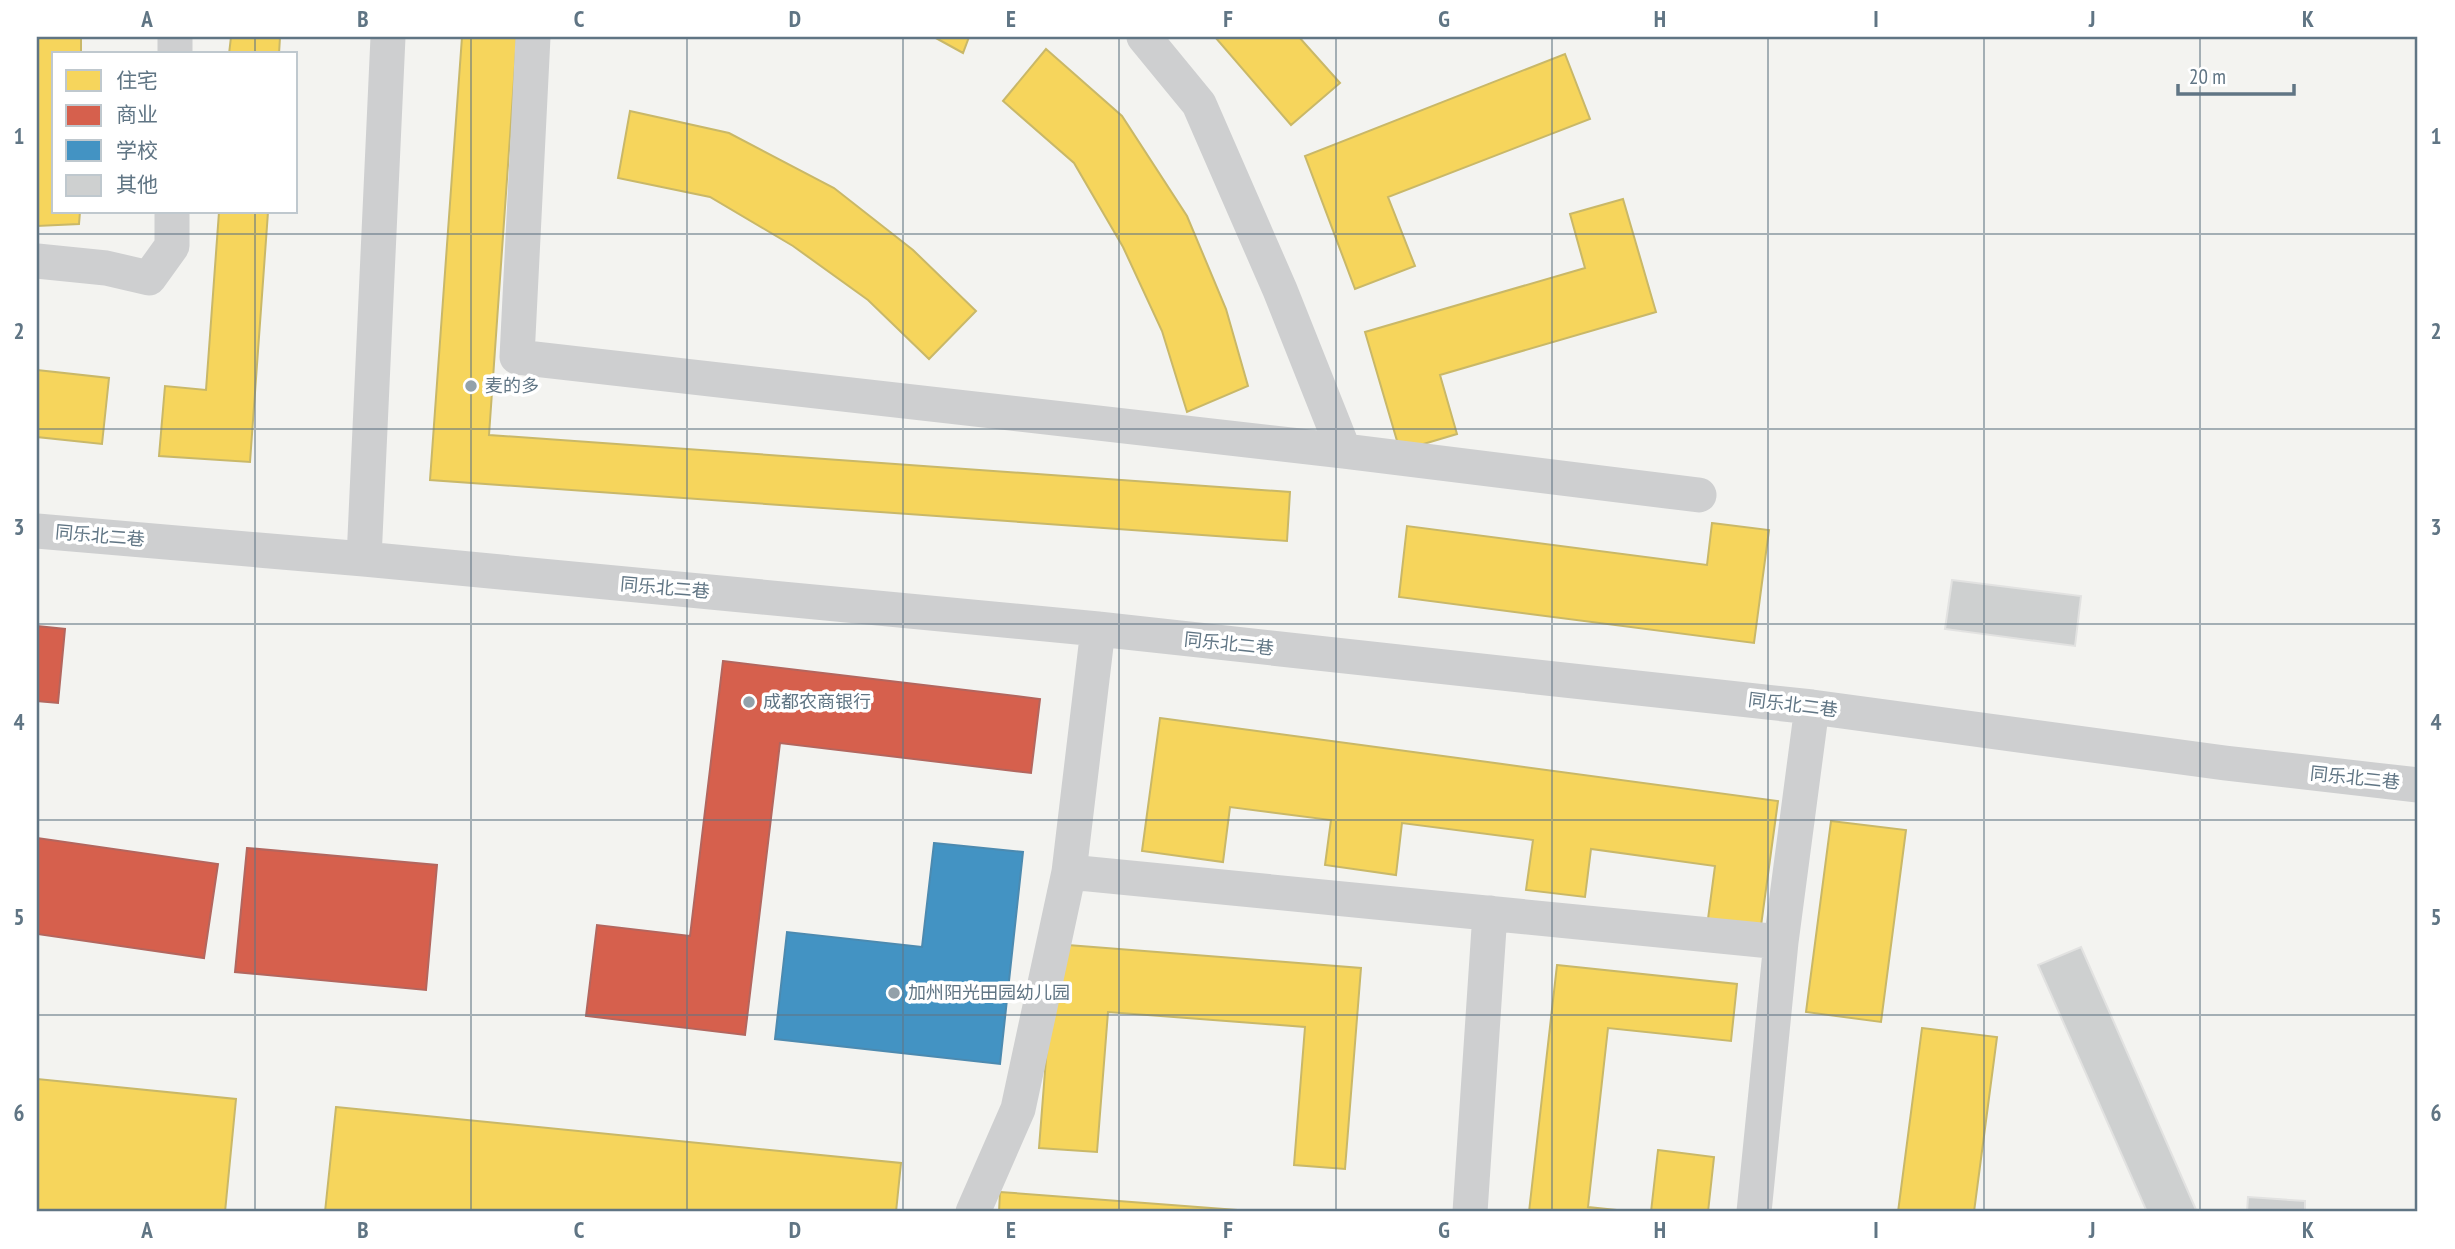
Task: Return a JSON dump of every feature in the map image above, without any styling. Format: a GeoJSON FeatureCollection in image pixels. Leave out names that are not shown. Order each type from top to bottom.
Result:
{"type":"FeatureCollection","features":[{"type":"Feature","properties":{"kind":"street"},"geometry":{"type":"LineString","coordinates":[[364,559],[388,37]]}},
{"type":"Feature","properties":{"kind":"street"},"geometry":{"type":"LineString","coordinates":[[533,37],[517,357],[1344,451],[1699,495]]}},
{"type":"Feature","properties":{"kind":"street"},"geometry":{"type":"LineString","coordinates":[[1144,37],[1199,104],[1280,290],[1344,451]]}},
{"type":"Feature","properties":{"kind":"street"},"geometry":{"type":"LineString","coordinates":[[37,261],[106,268],[149,278],[172,246],[172,214]]}},
{"type":"Feature","properties":{"kind":"street","name":"同乐北二巷"},"geometry":{"type":"LineString","coordinates":[[37,531],[364,559],[1098,629],[1812,707],[2225,763],[2418,785]]}},
{"type":"Feature","properties":{"kind":"street"},"geometry":{"type":"LineString","coordinates":[[973,1212],[1018,1109],[1069,872],[1098,629]]}},
{"type":"Feature","properties":{"kind":"street"},"geometry":{"type":"LineString","coordinates":[[1754,1212],[1781,942],[1812,707]]}},
{"type":"Feature","properties":{"kind":"street"},"geometry":{"type":"LineString","coordinates":[[1069,872],[1781,942]]}},
{"type":"Feature","properties":{"kind":"street"},"geometry":{"type":"LineString","coordinates":[[1470,1212],[1490,913]]}},
{"type":"Feature","properties":{"kind":"building: 住宅"},"geometry":{"type":"Polygon","coordinates":[[[37,37],[81,37],[81,52],[52,52],[52,214],[80,214],[79,224],[37,226],[37,37]]]}},
{"type":"Feature","properties":{"kind":"building: 住宅"},"geometry":{"type":"Polygon","coordinates":[[[231,37],[280,37],[279,52],[229,52],[231,37]]]}},
{"type":"Feature","properties":{"kind":"building: 住宅"},"geometry":{"type":"Polygon","coordinates":[[[462,37],[517,37],[489,435],[1290,492],[1287,541],[430,480],[462,37]]]}},
{"type":"Feature","properties":{"kind":"building: 住宅"},"geometry":{"type":"Polygon","coordinates":[[[934,37],[969,37],[963,53],[934,37]]]}},
{"type":"Feature","properties":{"kind":"building: 住宅"},"geometry":{"type":"Polygon","coordinates":[[[1215,37],[1299,37],[1340,83],[1291,125],[1215,37]]]}},
{"type":"Feature","properties":{"kind":"building: 住宅"},"geometry":{"type":"Polygon","coordinates":[[[1046,49],[1122,116],[1187,216],[1226,309],[1248,386],[1187,412],[1162,331],[1123,247],[1074,163],[1003,101],[1046,49]]]}},
{"type":"Feature","properties":{"kind":"building: 住宅"},"geometry":{"type":"Polygon","coordinates":[[[1565,54],[1590,119],[1388,197],[1415,266],[1355,289],[1305,156],[1565,54]]]}},
{"type":"Feature","properties":{"kind":"building: 住宅"},"geometry":{"type":"Polygon","coordinates":[[[630,111],[729,133],[834,188],[913,250],[976,311],[929,359],[868,300],[793,246],[710,197],[618,178],[630,111]]]}},
{"type":"Feature","properties":{"kind":"building: 住宅"},"geometry":{"type":"Polygon","coordinates":[[[1623,199],[1656,312],[1440,375],[1457,434],[1400,451],[1365,332],[1585,268],[1570,214],[1623,199]]]}},
{"type":"Feature","properties":{"kind":"building: 住宅"},"geometry":{"type":"Polygon","coordinates":[[[219,214],[268,214],[250,462],[159,456],[165,386],[206,390],[219,214]]]}},
{"type":"Feature","properties":{"kind":"building: 住宅"},"geometry":{"type":"Polygon","coordinates":[[[37,370],[109,378],[102,444],[37,437],[37,370]]]}},
{"type":"Feature","properties":{"kind":"building: 住宅"},"geometry":{"type":"Polygon","coordinates":[[[1712,523],[1769,530],[1754,643],[1399,597],[1407,526],[1707,565],[1712,523]]]}},
{"type":"Feature","properties":{"kind":"building: 住宅"},"geometry":{"type":"Polygon","coordinates":[[[1160,718],[1778,801],[1761,926],[1708,919],[1715,866],[1591,849],[1585,897],[1526,890],[1533,840],[1402,823],[1396,875],[1325,865],[1331,820],[1230,807],[1223,862],[1142,851],[1160,718]]]}},
{"type":"Feature","properties":{"kind":"building: 住宅"},"geometry":{"type":"Polygon","coordinates":[[[1831,821],[1906,830],[1881,1022],[1806,1012],[1831,821]]]}},
{"type":"Feature","properties":{"kind":"building: 住宅"},"geometry":{"type":"Polygon","coordinates":[[[1055,944],[1361,968],[1345,1169],[1294,1165],[1305,1027],[1108,1012],[1097,1152],[1039,1148],[1055,944]]]}},
{"type":"Feature","properties":{"kind":"building: 住宅"},"geometry":{"type":"Polygon","coordinates":[[[1557,965],[1737,984],[1731,1041],[1608,1028],[1588,1207],[1636,1212],[1529,1212],[1557,965]]]}},
{"type":"Feature","properties":{"kind":"building: 住宅"},"geometry":{"type":"Polygon","coordinates":[[[1922,1028],[1997,1037],[1974,1212],[1898,1212],[1922,1028]]]}},
{"type":"Feature","properties":{"kind":"building: 住宅"},"geometry":{"type":"Polygon","coordinates":[[[37,1079],[236,1099],[225,1212],[37,1210],[37,1079]]]}},
{"type":"Feature","properties":{"kind":"building: 住宅"},"geometry":{"type":"Polygon","coordinates":[[[336,1107],[901,1163],[896,1212],[325,1212],[336,1107]]]}},
{"type":"Feature","properties":{"kind":"building: 住宅"},"geometry":{"type":"Polygon","coordinates":[[[1658,1150],[1714,1157],[1708,1212],[1651,1212],[1658,1150]]]}},
{"type":"Feature","properties":{"kind":"building: 住宅"},"geometry":{"type":"Polygon","coordinates":[[[1000,1192],[1264,1212],[999,1212],[1000,1192]]]}},
{"type":"Feature","properties":{"kind":"building: 商业"},"geometry":{"type":"Polygon","coordinates":[[[37,626],[65,629],[58,703],[37,701],[37,626]]]}},
{"type":"Feature","properties":{"kind":"building: 商业"},"geometry":{"type":"Polygon","coordinates":[[[723,661],[1040,699],[1031,773],[780,743],[745,1035],[586,1016],[597,925],[690,936],[723,661]]]}},
{"type":"Feature","properties":{"kind":"building: 商业"},"geometry":{"type":"Polygon","coordinates":[[[37,838],[218,864],[204,958],[37,934],[37,838]]]}},
{"type":"Feature","properties":{"kind":"building: 商业"},"geometry":{"type":"Polygon","coordinates":[[[247,848],[437,865],[426,990],[235,972],[247,848]]]}},
{"type":"Feature","properties":{"kind":"building: 学校","name":"加州阳光田园幼儿园"},"geometry":{"type":"Polygon","coordinates":[[[934,843],[1023,852],[1000,1064],[775,1039],[787,932],[922,947],[934,843]]]}},
{"type":"Feature","properties":{"kind":"building: 其他"},"geometry":{"type":"Polygon","coordinates":[[[1952,580],[2081,596],[2075,646],[1945,629],[1952,580]]]}},
{"type":"Feature","properties":{"kind":"building: 其他"},"geometry":{"type":"Polygon","coordinates":[[[2081,947],[2197,1212],[2147,1212],[2038,965],[2081,947]]]}},
{"type":"Feature","properties":{"kind":"building: 其他"},"geometry":{"type":"Polygon","coordinates":[[[2248,1197],[2305,1201],[2305,1212],[2247,1212],[2248,1197]]]}},
{"type":"Feature","properties":{"kind":"place","name":"麦的多"},"geometry":{"type":"Point","coordinates":[471,386]}},
{"type":"Feature","properties":{"kind":"place","name":"成都农商银行"},"geometry":{"type":"Point","coordinates":[749,702]}},
{"type":"Feature","properties":{"kind":"place","name":"加州阳光田园幼儿园"},"geometry":{"type":"Point","coordinates":[894,993]}}]}
